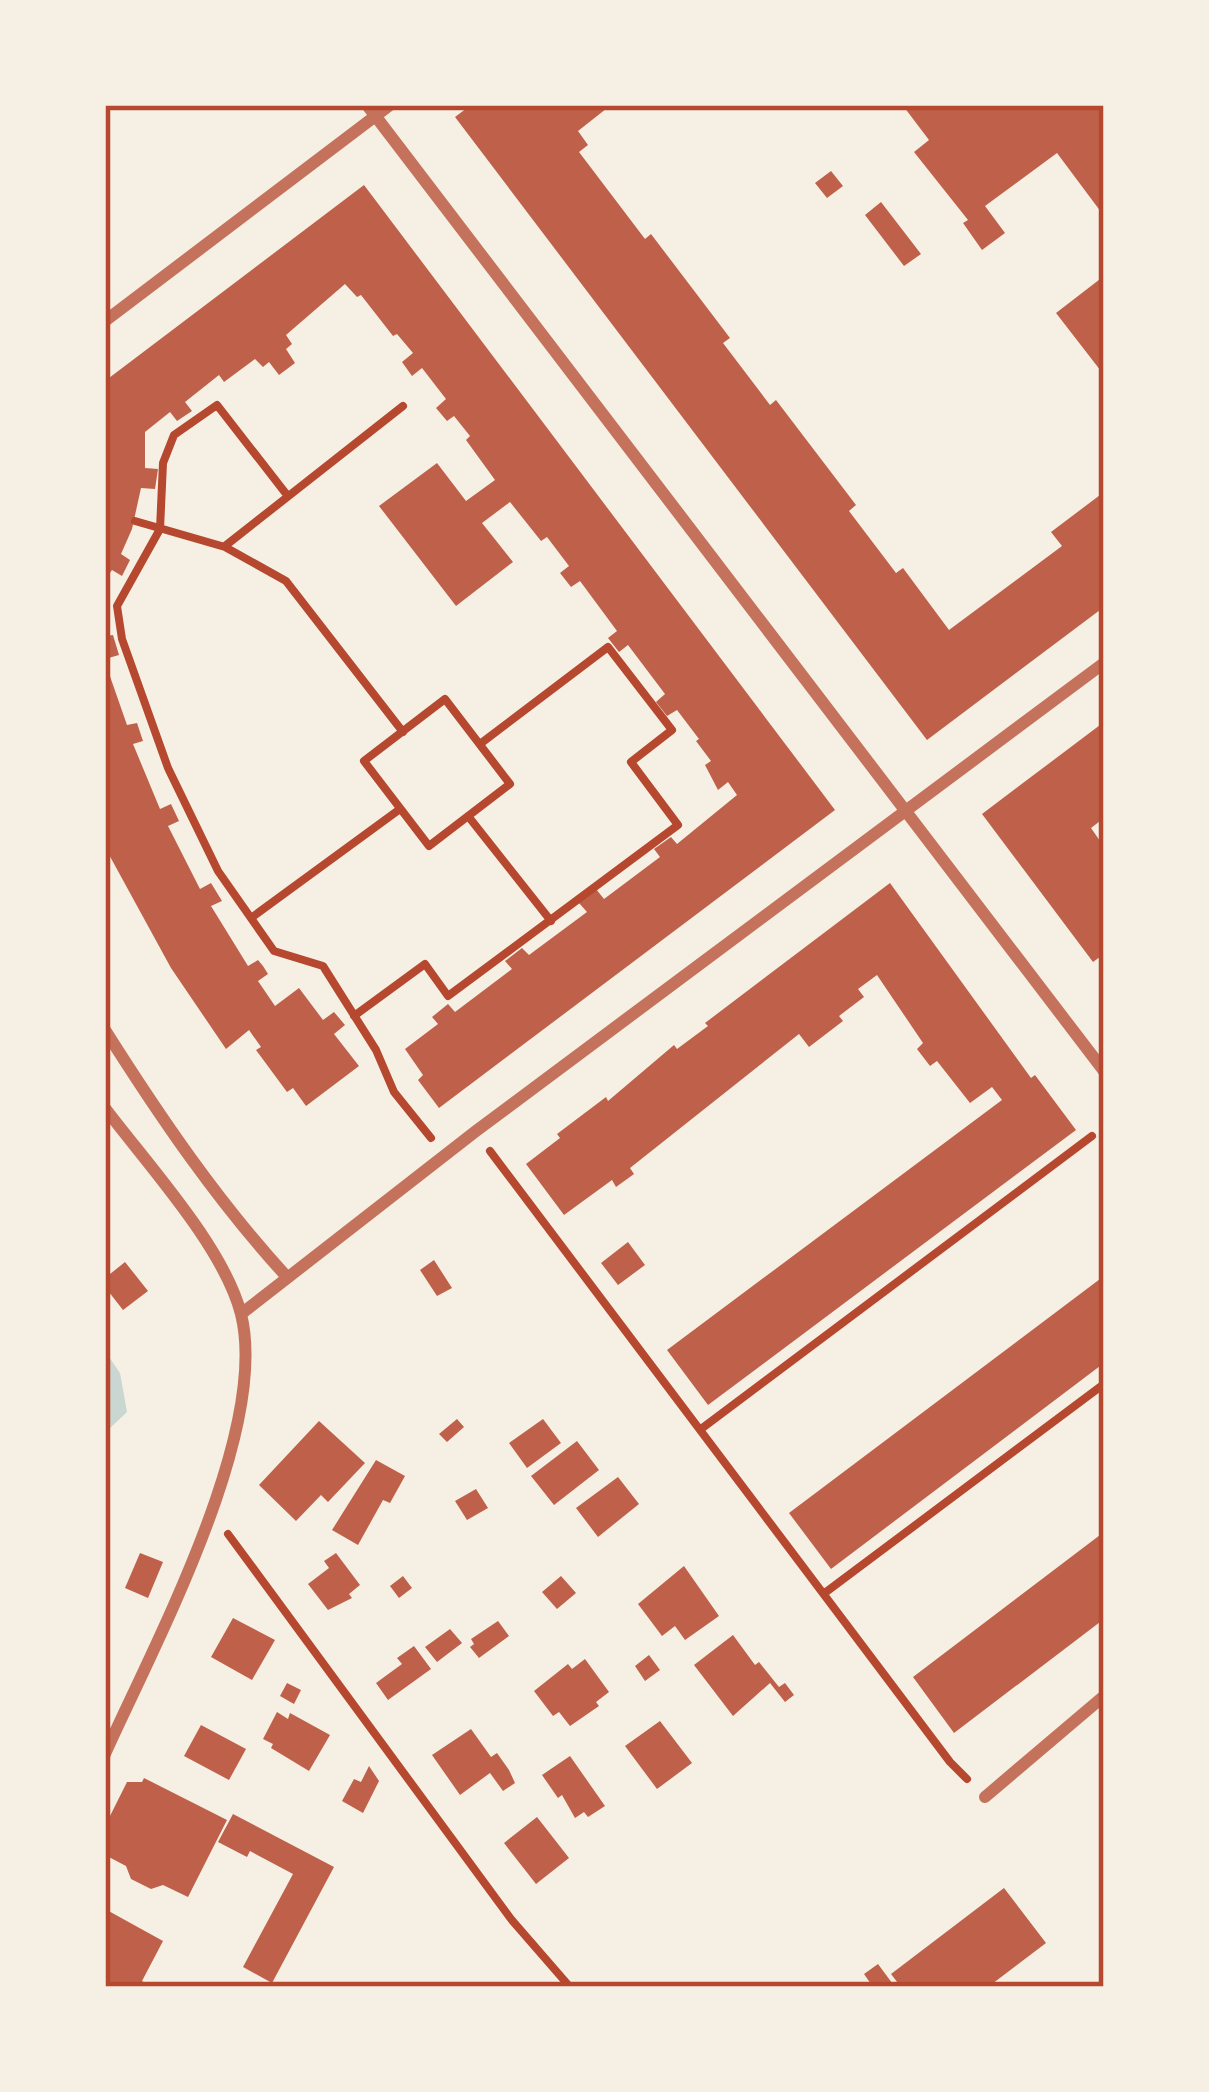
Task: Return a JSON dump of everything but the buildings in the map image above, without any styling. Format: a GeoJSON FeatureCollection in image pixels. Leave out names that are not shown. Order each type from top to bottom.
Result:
{"type":"FeatureCollection","features":[{"type":"Feature","properties":{"kind":"street"},"geometry":{"type":"LineString","coordinates":[[105,321],[378,108],[1104,1071]]}},
{"type":"Feature","properties":{"kind":"street"},"geometry":{"type":"LineString","coordinates":[[241,1314],[476,1131],[1104,663]]}},
{"type":"Feature","properties":{"kind":"street"},"geometry":{"type":"LineString","coordinates":[[105,1030],[166,1126],[287,1277]]}},
{"type":"Feature","properties":{"kind":"street"},"geometry":{"type":"LineString","coordinates":[[105,1108],[213,1252],[241,1314],[244,1370],[235,1432],[212,1514],[105,1754]]}},
{"type":"Feature","properties":{"kind":"street"},"geometry":{"type":"LineString","coordinates":[[986,1797],[1104,1696]]}},
{"type":"Feature","properties":{"kind":"path"},"geometry":{"type":"LineString","coordinates":[[287,495],[217,405],[174,435],[163,463],[160,529],[117,606],[122,639],[168,768],[218,871],[274,951],[323,966],[376,1050],[394,1092],[446,1156]]}},
{"type":"Feature","properties":{"kind":"path"},"geometry":{"type":"LineString","coordinates":[[225,547],[403,406]]}},
{"type":"Feature","properties":{"kind":"path"},"geometry":{"type":"LineString","coordinates":[[135,520],[225,547],[286,580],[403,732]]}},
{"type":"Feature","properties":{"kind":"path"},"geometry":{"type":"LineString","coordinates":[[355,1016],[424,964],[448,996],[678,825],[632,762],[672,730],[608,647],[480,744]]}},
{"type":"Feature","properties":{"kind":"path"},"geometry":{"type":"LineString","coordinates":[[445,699],[510,784],[429,846],[364,761],[403,732],[445,699]]}},
{"type":"Feature","properties":{"kind":"path"},"geometry":{"type":"LineString","coordinates":[[250,918],[400,809]]}},
{"type":"Feature","properties":{"kind":"path"},"geometry":{"type":"LineString","coordinates":[[468,816],[551,921]]}},
{"type":"Feature","properties":{"kind":"path"},"geometry":{"type":"LineString","coordinates":[[476,1131],[950,1762],[986,1797]]}},
{"type":"Feature","properties":{"kind":"path"},"geometry":{"type":"LineString","coordinates":[[701,1429],[1092,1136]]}},
{"type":"Feature","properties":{"kind":"path"},"geometry":{"type":"LineString","coordinates":[[826,1592],[1104,1384]]}},
{"type":"Feature","properties":{"kind":"path"},"geometry":{"type":"LineString","coordinates":[[212,1514],[511,1919],[570,1987]]}},
{"type":"Feature","properties":{"kind":"shaded area"},"geometry":{"type":"Polygon","coordinates":[[[105,1351],[120,1373],[127,1412],[108,1430],[105,1453],[105,1351]]]}}]}
